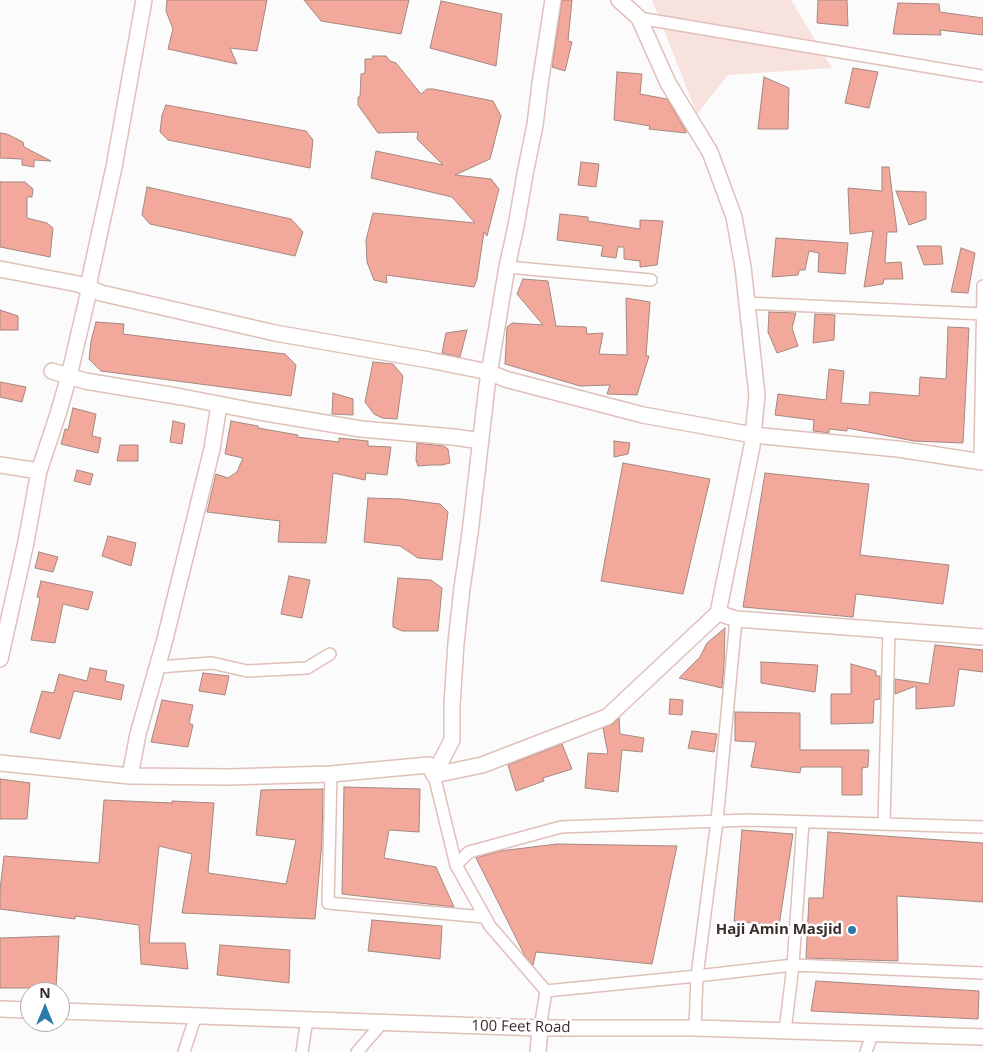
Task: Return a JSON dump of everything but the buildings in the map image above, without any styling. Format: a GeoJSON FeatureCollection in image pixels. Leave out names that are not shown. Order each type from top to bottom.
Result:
{"type":"FeatureCollection","features":[{"type":"Feature","properties":{"kind":"main road"},"geometry":{"type":"LineString","coordinates":[[0,659],[26,542],[39,471],[69,376],[89,289],[114,167],[144,0]]}},
{"type":"Feature","properties":{"kind":"main road"},"geometry":{"type":"LineString","coordinates":[[434,775],[452,740],[456,643],[489,372],[535,125],[553,0]]}},
{"type":"Feature","properties":{"kind":"main road"},"geometry":{"type":"LineString","coordinates":[[434,775],[482,765],[607,716],[718,613],[752,446],[757,395],[743,266],[734,217],[710,152],[668,83],[639,18],[619,0]]}},
{"type":"Feature","properties":{"kind":"main road"},"geometry":{"type":"LineString","coordinates":[[0,269],[78,284],[101,293],[275,333],[489,372],[504,379],[643,415],[753,435],[898,448],[982,462]]}},
{"type":"Feature","properties":{"kind":"main road"},"geometry":{"type":"LineString","coordinates":[[52,371],[86,381],[361,429],[480,441]]}},
{"type":"Feature","properties":{"kind":"main road"},"geometry":{"type":"LineString","coordinates":[[130,776],[138,734],[158,667],[212,449],[219,405]]}},
{"type":"Feature","properties":{"kind":"main road"},"geometry":{"type":"LineString","coordinates":[[0,465],[39,471]]}},
{"type":"Feature","properties":{"kind":"main road"},"geometry":{"type":"LineString","coordinates":[[718,613],[736,619],[983,637]]}},
{"type":"Feature","properties":{"kind":"main road"},"geometry":{"type":"LineString","coordinates":[[0,763],[130,776],[230,777],[331,774],[429,765],[434,775]]}},
{"type":"Feature","properties":{"kind":"main road"},"geometry":{"type":"LineString","coordinates":[[0,1009],[20,1010]]}},
{"type":"Feature","properties":{"kind":"main road","name":"100 Feet Road"},"geometry":{"type":"LineString","coordinates":[[70,1011],[540,1028],[695,1028],[983,1037]]}},
{"type":"Feature","properties":{"kind":"main road"},"geometry":{"type":"LineString","coordinates":[[538,1052],[540,1028]]}},
{"type":"Feature","properties":{"kind":"street"},"geometry":{"type":"LineString","coordinates":[[639,18],[983,76]]}},
{"type":"Feature","properties":{"kind":"street"},"geometry":{"type":"LineString","coordinates":[[507,268],[651,280]]}},
{"type":"Feature","properties":{"kind":"street"},"geometry":{"type":"LineString","coordinates":[[982,462],[983,286]]}},
{"type":"Feature","properties":{"kind":"street"},"geometry":{"type":"LineString","coordinates":[[746,303],[983,314]]}},
{"type":"Feature","properties":{"kind":"street"},"geometry":{"type":"LineString","coordinates":[[695,1028],[697,976],[717,822],[736,619]]}},
{"type":"Feature","properties":{"kind":"street"},"geometry":{"type":"LineString","coordinates":[[884,824],[889,630]]}},
{"type":"Feature","properties":{"kind":"street"},"geometry":{"type":"LineString","coordinates":[[158,667],[212,663],[247,671],[307,668],[330,654]]}},
{"type":"Feature","properties":{"kind":"street"},"geometry":{"type":"LineString","coordinates":[[331,774],[328,902],[484,917]]}},
{"type":"Feature","properties":{"kind":"street"},"geometry":{"type":"LineString","coordinates":[[434,775],[456,865],[490,926],[546,991],[540,1028]]}},
{"type":"Feature","properties":{"kind":"street"},"geometry":{"type":"LineString","coordinates":[[456,865],[469,852],[561,827],[748,820],[983,827]]}},
{"type":"Feature","properties":{"kind":"street"},"geometry":{"type":"LineString","coordinates":[[785,1031],[793,966],[803,822]]}},
{"type":"Feature","properties":{"kind":"street"},"geometry":{"type":"LineString","coordinates":[[546,991],[793,966],[983,973]]}},
{"type":"Feature","properties":{"kind":"street"},"geometry":{"type":"LineString","coordinates":[[184,1052],[196,1016]]}},
{"type":"Feature","properties":{"kind":"street"},"geometry":{"type":"LineString","coordinates":[[302,1052],[307,1020]]}},
{"type":"Feature","properties":{"kind":"street"},"geometry":{"type":"LineString","coordinates":[[358,1052],[383,1022]]}},
{"type":"Feature","properties":{"kind":"street"},"geometry":{"type":"LineString","coordinates":[[866,1052],[872,1034]]}},
{"type":"Feature","properties":{"kind":"shaded area"},"geometry":{"type":"Polygon","coordinates":[[[652,0],[791,0],[832,68],[728,75],[697,114],[652,0]]]}},
{"type":"Feature","properties":{"kind":"place","name":"Haji Amin Masjid"},"geometry":{"type":"Point","coordinates":[852,930]}}]}
